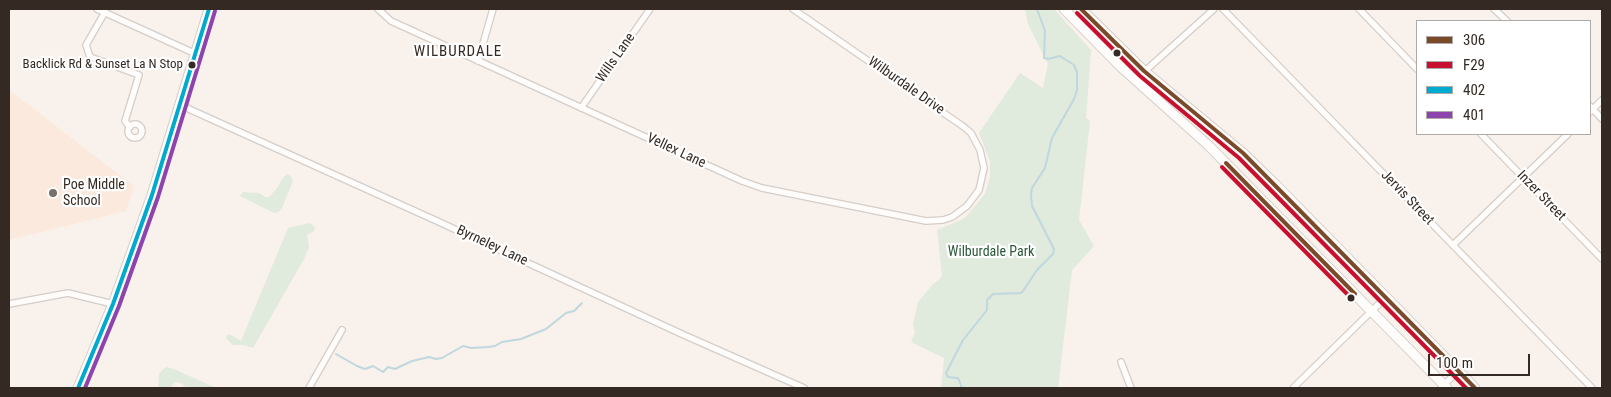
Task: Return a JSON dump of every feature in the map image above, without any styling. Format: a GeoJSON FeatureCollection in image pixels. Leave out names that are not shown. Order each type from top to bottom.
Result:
{"type":"FeatureCollection","features":[{"type":"Feature","properties":{"kind":"main road"},"geometry":{"type":"LineString","coordinates":[[78,388],[113,304],[152,195],[209,9]]}},
{"type":"Feature","properties":{"kind":"main road"},"geometry":{"type":"LineString","coordinates":[[1064,9],[1134,80],[1208,145],[1372,311],[1444,387]]}},
{"type":"Feature","properties":{"kind":"main road"},"geometry":{"type":"LineString","coordinates":[[1081,9],[1144,72],[1242,153],[1302,210],[1475,388]]}},
{"type":"Feature","properties":{"kind":"street"},"geometry":{"type":"LineString","coordinates":[[97,9],[196,54]]}},
{"type":"Feature","properties":{"kind":"street","name":"Vellex Lane"},"geometry":{"type":"LineString","coordinates":[[378,9],[391,21],[748,184],[770,191],[926,221],[943,220],[960,212],[974,199],[980,186]]}},
{"type":"Feature","properties":{"kind":"street"},"geometry":{"type":"LineString","coordinates":[[478,61],[493,9]]}},
{"type":"Feature","properties":{"kind":"street","name":"Wills Lane"},"geometry":{"type":"LineString","coordinates":[[581,108],[650,9]]}},
{"type":"Feature","properties":{"kind":"street","name":"Wilburdale Drive"},"geometry":{"type":"LineString","coordinates":[[793,9],[964,127],[976,141],[982,155],[984,168],[980,186]]}},
{"type":"Feature","properties":{"kind":"street"},"geometry":{"type":"LineString","coordinates":[[1134,80],[1214,9]]}},
{"type":"Feature","properties":{"kind":"street","name":"Jervis Street"},"geometry":{"type":"LineString","coordinates":[[1222,9],[1592,388]]}},
{"type":"Feature","properties":{"kind":"street"},"geometry":{"type":"LineString","coordinates":[[1359,9],[1416,68]]}},
{"type":"Feature","properties":{"kind":"street"},"geometry":{"type":"LineString","coordinates":[[1494,9],[1506,20]]}},
{"type":"Feature","properties":{"kind":"street"},"geometry":{"type":"LineString","coordinates":[[105,12],[86,45],[90,56],[139,75],[125,120],[130,126]]}},
{"type":"Feature","properties":{"kind":"street"},"geometry":{"type":"LineString","coordinates":[[1602,100],[1591,109],[1602,119]]}},
{"type":"Feature","properties":{"kind":"street","name":"Byrneley Lane"},"geometry":{"type":"LineString","coordinates":[[180,105],[804,388]]}},
{"type":"Feature","properties":{"kind":"street","name":"Inzer Street"},"geometry":{"type":"LineString","coordinates":[[1482,135],[1602,259]]}},
{"type":"Feature","properties":{"kind":"street"},"geometry":{"type":"LineString","coordinates":[[1453,245],[1567,135]]}},
{"type":"Feature","properties":{"kind":"street"},"geometry":{"type":"LineString","coordinates":[[9,304],[68,294],[113,304]]}},
{"type":"Feature","properties":{"kind":"street"},"geometry":{"type":"LineString","coordinates":[[1293,388],[1386,297]]}},
{"type":"Feature","properties":{"kind":"street"},"geometry":{"type":"LineString","coordinates":[[309,388],[342,330]]}},
{"type":"Feature","properties":{"kind":"street"},"geometry":{"type":"LineString","coordinates":[[1122,362],[1131,388]]}},
{"type":"Feature","properties":{"kind":"street"},"geometry":{"type":"LineString","coordinates":[[1444,387],[1458,371]]}},
{"type":"Feature","properties":{"kind":"shaded area","name":"Poe Middle School"},"geometry":{"type":"Polygon","coordinates":[[[9,90],[134,186],[126,211],[9,240],[9,90]]]}},
{"type":"Feature","properties":{"kind":"green space","name":"Wilburdale Park"},"geometry":{"type":"Polygon","coordinates":[[[1025,9],[1054,9],[1091,50],[1086,118],[1090,121],[1079,220],[1094,246],[1072,270],[1058,388],[941,388],[944,358],[911,342],[915,332],[913,324],[918,302],[942,276],[937,230],[965,218],[985,194],[990,177],[990,161],[979,133],[1020,73],[1043,88],[1048,64],[1028,24],[1025,9]]]}},
{"type":"Feature","properties":{"kind":"green space"},"geometry":{"type":"Polygon","coordinates":[[[287,174],[290,175],[293,181],[282,208],[278,212],[274,213],[240,196],[243,192],[259,193],[269,197],[287,174]]]}},
{"type":"Feature","properties":{"kind":"green space"},"geometry":{"type":"Polygon","coordinates":[[[310,223],[315,227],[314,231],[307,235],[309,247],[304,259],[253,348],[233,345],[226,338],[227,335],[229,334],[241,341],[288,228],[310,223]]]}},
{"type":"Feature","properties":{"kind":"green space"},"geometry":{"type":"Polygon","coordinates":[[[167,367],[216,388],[187,388],[181,383],[175,382],[170,388],[158,388],[159,374],[167,367]]]}},
{"type":"Feature","properties":{"kind":"waterway"},"geometry":{"type":"LineString","coordinates":[[962,388],[958,378],[948,377],[946,373],[963,340],[987,310],[987,300],[993,294],[1021,293],[1037,270],[1053,254],[1054,249],[1032,206],[1031,194],[1032,188],[1045,168],[1052,138],[1074,99],[1077,90],[1077,72],[1074,65],[1060,56],[1044,58],[1045,31],[1037,9]]}},
{"type":"Feature","properties":{"kind":"waterway"},"geometry":{"type":"LineString","coordinates":[[336,354],[357,366],[365,369],[373,366],[383,372],[388,367],[395,369],[412,361],[429,357],[442,358],[463,346],[471,348],[488,347],[502,342],[521,339],[546,329],[566,313],[574,311],[582,303]]}},
{"type":"Feature","properties":{"kind":"transit line","name":"402"},"geometry":{"type":"LineString","coordinates":[[78,388],[113,304],[152,195],[209,9]]}},
{"type":"Feature","properties":{"kind":"transit line","name":"306"},"geometry":{"type":"LineString","coordinates":[[1081,9],[1144,71],[1243,153],[1475,388]]}},
{"type":"Feature","properties":{"kind":"transit line","name":"401"},"geometry":{"type":"LineString","coordinates":[[85,388],[119,306],[158,197],[215,11]]}},
{"type":"Feature","properties":{"kind":"transit line","name":"F29"},"geometry":{"type":"LineString","coordinates":[[1077,13],[1140,76],[1239,158],[1466,388]]}},
{"type":"Feature","properties":{"kind":"transit line","name":"306"},"geometry":{"type":"LineString","coordinates":[[1226,163],[1355,294]]}},
{"type":"Feature","properties":{"kind":"transit line","name":"F29"},"geometry":{"type":"LineString","coordinates":[[1222,167],[1351,298]]}},
{"type":"Feature","properties":{"kind":"place","name":"Backlick Rd & Sunset La N Stop"},"geometry":{"type":"Point","coordinates":[192,65]}},
{"type":"Feature","properties":{"kind":"place","name":"Poe Middle School"},"geometry":{"type":"Point","coordinates":[53,193]}},
{"type":"Feature","properties":{"kind":"district","name":"WILBURDALE"},"geometry":{"type":"Point","coordinates":[458,52]}}]}
